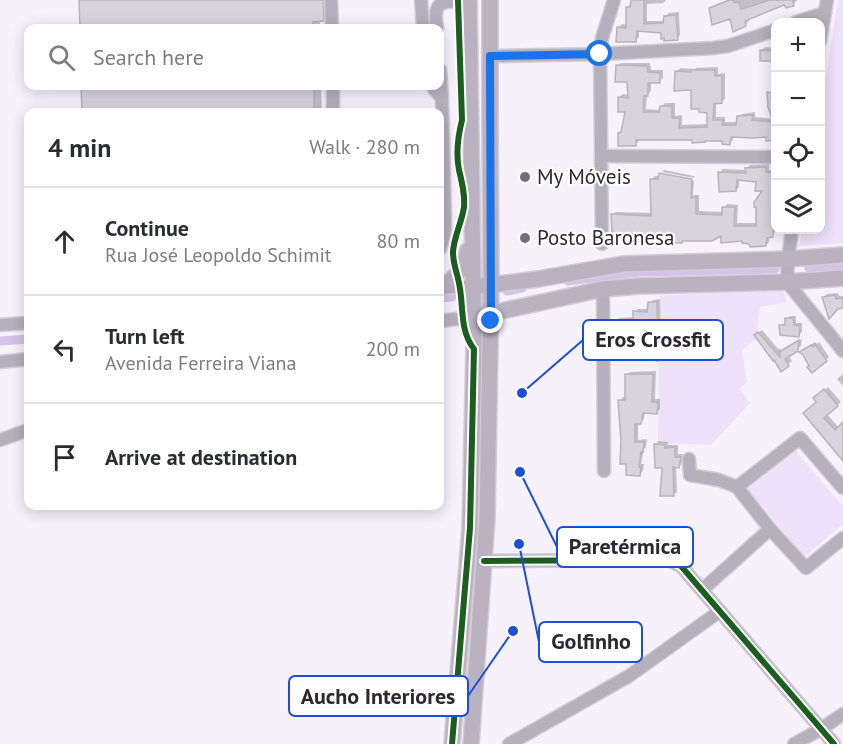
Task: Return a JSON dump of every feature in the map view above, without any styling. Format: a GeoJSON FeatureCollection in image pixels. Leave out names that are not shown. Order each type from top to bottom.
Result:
{"type":"FeatureCollection","features":[{"type":"Feature","properties":{"kind":"main road"},"geometry":{"type":"LineString","coordinates":[[452,744],[470,528],[474,316],[470,0]]}},
{"type":"Feature","properties":{"kind":"main road"},"geometry":{"type":"LineString","coordinates":[[471,744],[487,518],[491,313],[490,0]]}},
{"type":"Feature","properties":{"kind":"main road"},"geometry":{"type":"LineString","coordinates":[[444,285],[460,272],[472,239]]}},
{"type":"Feature","properties":{"kind":"main road"},"geometry":{"type":"LineString","coordinates":[[473,286],[540,279],[623,264],[843,255]]}},
{"type":"Feature","properties":{"kind":"main road"},"geometry":{"type":"LineString","coordinates":[[474,316],[603,289],[843,278]]}},
{"type":"Feature","properties":{"kind":"main road"},"geometry":{"type":"LineString","coordinates":[[540,279],[541,302]]}},
{"type":"Feature","properties":{"kind":"street"},"geometry":{"type":"LineString","coordinates":[[331,0],[332,24]]}},
{"type":"Feature","properties":{"kind":"street"},"geometry":{"type":"LineString","coordinates":[[422,0],[423,24]]}},
{"type":"Feature","properties":{"kind":"street"},"geometry":{"type":"LineString","coordinates":[[602,244],[600,54],[602,38],[615,0]]}},
{"type":"Feature","properties":{"kind":"street"},"geometry":{"type":"LineString","coordinates":[[437,24],[437,7],[441,3],[456,1],[460,5],[464,54],[470,70]]}},
{"type":"Feature","properties":{"kind":"street"},"geometry":{"type":"LineString","coordinates":[[804,18],[826,6]]}},
{"type":"Feature","properties":{"kind":"street"},"geometry":{"type":"LineString","coordinates":[[490,56],[600,54],[714,48],[728,46],[771,32]]}},
{"type":"Feature","properties":{"kind":"street"},"geometry":{"type":"LineString","coordinates":[[333,90],[333,108]]}},
{"type":"Feature","properties":{"kind":"street"},"geometry":{"type":"LineString","coordinates":[[435,90],[442,98]]}},
{"type":"Feature","properties":{"kind":"street"},"geometry":{"type":"LineString","coordinates":[[441,90],[442,108]]}},
{"type":"Feature","properties":{"kind":"street"},"geometry":{"type":"LineString","coordinates":[[602,156],[771,157]]}},
{"type":"Feature","properties":{"kind":"street"},"geometry":{"type":"LineString","coordinates":[[444,174],[444,235]]}},
{"type":"Feature","properties":{"kind":"street"},"geometry":{"type":"LineString","coordinates":[[791,234],[787,282],[843,351]]}},
{"type":"Feature","properties":{"kind":"street"},"geometry":{"type":"LineString","coordinates":[[444,288],[473,286]]}},
{"type":"Feature","properties":{"kind":"street"},"geometry":{"type":"LineString","coordinates":[[603,289],[604,471]]}},
{"type":"Feature","properties":{"kind":"street"},"geometry":{"type":"LineString","coordinates":[[444,320],[474,316]]}},
{"type":"Feature","properties":{"kind":"street"},"geometry":{"type":"LineString","coordinates":[[0,325],[24,323]]}},
{"type":"Feature","properties":{"kind":"street"},"geometry":{"type":"LineString","coordinates":[[0,362],[24,359]]}},
{"type":"Feature","properties":{"kind":"street"},"geometry":{"type":"LineString","coordinates":[[0,441],[24,432]]}},
{"type":"Feature","properties":{"kind":"street"},"geometry":{"type":"LineString","coordinates":[[737,487],[800,438],[839,474],[843,488]]}},
{"type":"Feature","properties":{"kind":"street"},"geometry":{"type":"LineString","coordinates":[[689,459],[690,475],[718,480],[737,487],[770,529],[806,568],[843,538]]}},
{"type":"Feature","properties":{"kind":"street"},"geometry":{"type":"LineString","coordinates":[[702,590],[770,529]]}},
{"type":"Feature","properties":{"kind":"street"},"geometry":{"type":"LineString","coordinates":[[484,561],[668,560],[681,566],[834,744]]}},
{"type":"Feature","properties":{"kind":"street"},"geometry":{"type":"LineString","coordinates":[[509,744],[629,676],[720,610]]}},
{"type":"Feature","properties":{"kind":"street"},"geometry":{"type":"LineString","coordinates":[[794,744],[843,714]]}},
{"type":"Feature","properties":{"kind":"shaded area"},"geometry":{"type":"Polygon","coordinates":[[[838,0],[843,0],[843,243],[799,246],[801,234],[825,234],[825,84],[838,0]]]}},
{"type":"Feature","properties":{"kind":"shaded area"},"geometry":{"type":"Polygon","coordinates":[[[782,288],[787,302],[760,307],[756,339],[742,350],[747,382],[739,388],[750,403],[711,445],[658,443],[660,296],[782,288]]]}},
{"type":"Feature","properties":{"kind":"shaded area"},"geometry":{"type":"Polygon","coordinates":[[[795,450],[843,507],[843,524],[804,557],[748,489],[795,450]]]}},
{"type":"Feature","properties":{"kind":"building"},"geometry":{"type":"Polygon","coordinates":[[[79,0],[323,0],[324,21],[313,22],[313,24],[80,24],[79,0]]]}},
{"type":"Feature","properties":{"kind":"building"},"geometry":{"type":"Polygon","coordinates":[[[631,0],[644,0],[644,24],[663,23],[664,16],[676,15],[678,40],[664,41],[664,38],[661,39],[661,33],[637,31],[636,42],[616,42],[617,27],[626,28],[626,7],[630,7],[631,0]]]}},
{"type":"Feature","properties":{"kind":"building"},"geometry":{"type":"Polygon","coordinates":[[[730,0],[734,3],[739,2],[741,9],[766,0],[795,0],[793,1],[794,6],[786,8],[784,5],[745,21],[746,26],[733,32],[730,19],[712,25],[709,8],[730,0]]]}},
{"type":"Feature","properties":{"kind":"building"},"geometry":{"type":"Polygon","coordinates":[[[760,50],[771,51],[771,61],[760,61],[760,50]]]}},
{"type":"Feature","properties":{"kind":"building"},"geometry":{"type":"Polygon","coordinates":[[[616,65],[647,66],[648,72],[660,73],[660,83],[648,83],[648,96],[644,96],[643,112],[659,112],[660,106],[672,106],[672,118],[680,118],[679,128],[707,127],[707,113],[699,112],[699,109],[691,109],[691,90],[674,91],[675,71],[715,70],[715,76],[722,76],[722,103],[714,104],[713,120],[723,120],[722,125],[736,125],[737,116],[753,115],[752,120],[771,122],[771,140],[766,141],[766,137],[731,137],[730,145],[722,144],[722,141],[692,143],[692,140],[636,140],[636,146],[618,146],[618,133],[621,132],[625,112],[618,112],[618,97],[628,98],[627,82],[615,82],[616,65]]]}},
{"type":"Feature","properties":{"kind":"building"},"geometry":{"type":"Polygon","coordinates":[[[81,90],[314,90],[314,108],[82,108],[81,90]]]}},
{"type":"Feature","properties":{"kind":"building"},"geometry":{"type":"Polygon","coordinates":[[[767,92],[771,92],[771,116],[768,107],[767,92]]]}},
{"type":"Feature","properties":{"kind":"building"},"geometry":{"type":"Polygon","coordinates":[[[766,167],[766,172],[771,172],[771,234],[773,234],[773,237],[767,238],[766,246],[750,247],[742,241],[721,243],[721,236],[712,241],[642,243],[642,234],[612,234],[611,214],[651,216],[650,179],[658,179],[659,173],[692,179],[691,198],[696,197],[696,214],[722,215],[722,207],[735,207],[734,226],[756,226],[754,202],[762,191],[755,191],[756,182],[737,180],[736,191],[719,192],[718,172],[746,173],[745,168],[766,167]]]}},
{"type":"Feature","properties":{"kind":"building"},"geometry":{"type":"Polygon","coordinates":[[[835,295],[836,299],[843,298],[843,308],[838,309],[829,319],[822,297],[835,295]]]}},
{"type":"Feature","properties":{"kind":"building"},"geometry":{"type":"Polygon","coordinates":[[[648,302],[657,302],[658,361],[647,358],[647,360],[629,360],[632,340],[618,340],[617,331],[614,331],[614,321],[633,319],[633,311],[647,312],[648,302]]]}},
{"type":"Feature","properties":{"kind":"building"},"geometry":{"type":"Polygon","coordinates":[[[785,318],[793,318],[794,325],[800,326],[799,337],[780,335],[779,325],[785,325],[785,318]]]}},
{"type":"Feature","properties":{"kind":"building"},"geometry":{"type":"Polygon","coordinates":[[[758,332],[780,357],[780,350],[799,340],[798,351],[785,359],[789,366],[781,372],[754,335],[758,332]]]}},
{"type":"Feature","properties":{"kind":"building"},"geometry":{"type":"Polygon","coordinates":[[[815,344],[827,361],[812,373],[803,355],[799,352],[815,344]]]}},
{"type":"Feature","properties":{"kind":"building"},"geometry":{"type":"Polygon","coordinates":[[[625,374],[653,374],[652,402],[658,402],[657,414],[643,413],[641,424],[635,424],[635,442],[644,442],[639,467],[641,467],[640,476],[626,475],[626,464],[620,464],[618,400],[625,400],[625,374]]]}},
{"type":"Feature","properties":{"kind":"building"},"geometry":{"type":"Polygon","coordinates":[[[824,389],[838,406],[824,418],[835,430],[843,422],[843,461],[803,413],[816,402],[813,398],[824,389]]]}},
{"type":"Feature","properties":{"kind":"building"},"geometry":{"type":"Polygon","coordinates":[[[654,444],[665,445],[665,448],[675,447],[675,457],[681,457],[679,468],[673,467],[674,496],[660,496],[662,468],[655,468],[654,444]]]}},
{"type":"Feature","properties":{"kind":"waterway"},"geometry":{"type":"LineString","coordinates":[[809,268],[843,265]]}},
{"type":"Feature","properties":{"kind":"waterway"},"geometry":{"type":"LineString","coordinates":[[568,281],[638,272],[775,269]]}},
{"type":"Feature","properties":{"kind":"waterway"},"geometry":{"type":"LineString","coordinates":[[507,291],[522,288]]}},
{"type":"Feature","properties":{"kind":"waterway"},"geometry":{"type":"LineString","coordinates":[[444,298],[452,297]]}},
{"type":"Feature","properties":{"kind":"waterway"},"geometry":{"type":"LineString","coordinates":[[0,341],[24,339]]}},
{"type":"Feature","properties":{"kind":"cycle path"},"geometry":{"type":"LineString","coordinates":[[452,744],[470,528],[474,349],[464,326],[453,256],[464,202],[458,158],[462,120],[458,0]]}},
{"type":"Feature","properties":{"kind":"cycle path"},"geometry":{"type":"LineString","coordinates":[[484,561],[668,560],[681,566],[834,744]]}},
{"type":"Feature","properties":{"kind":"place","name":"My Móveis"},"geometry":{"type":"Point","coordinates":[525,177]}},
{"type":"Feature","properties":{"kind":"place","name":"Posto Baronesa"},"geometry":{"type":"Point","coordinates":[525,238]}},
{"type":"Feature","properties":{"kind":"place","name":"Eros Crossfit"},"geometry":{"type":"Point","coordinates":[522,393]}},
{"type":"Feature","properties":{"kind":"place","name":"Paretérmica"},"geometry":{"type":"Point","coordinates":[520,472]}},
{"type":"Feature","properties":{"kind":"place","name":"Golfinho"},"geometry":{"type":"Point","coordinates":[519,544]}},
{"type":"Feature","properties":{"kind":"place","name":"Aucho Interiores"},"geometry":{"type":"Point","coordinates":[513,631]}},
{"type":"Feature","properties":{"kind":"route"},"geometry":{"type":"LineString","coordinates":[[491,321],[490,56],[600,54]]}}]}
